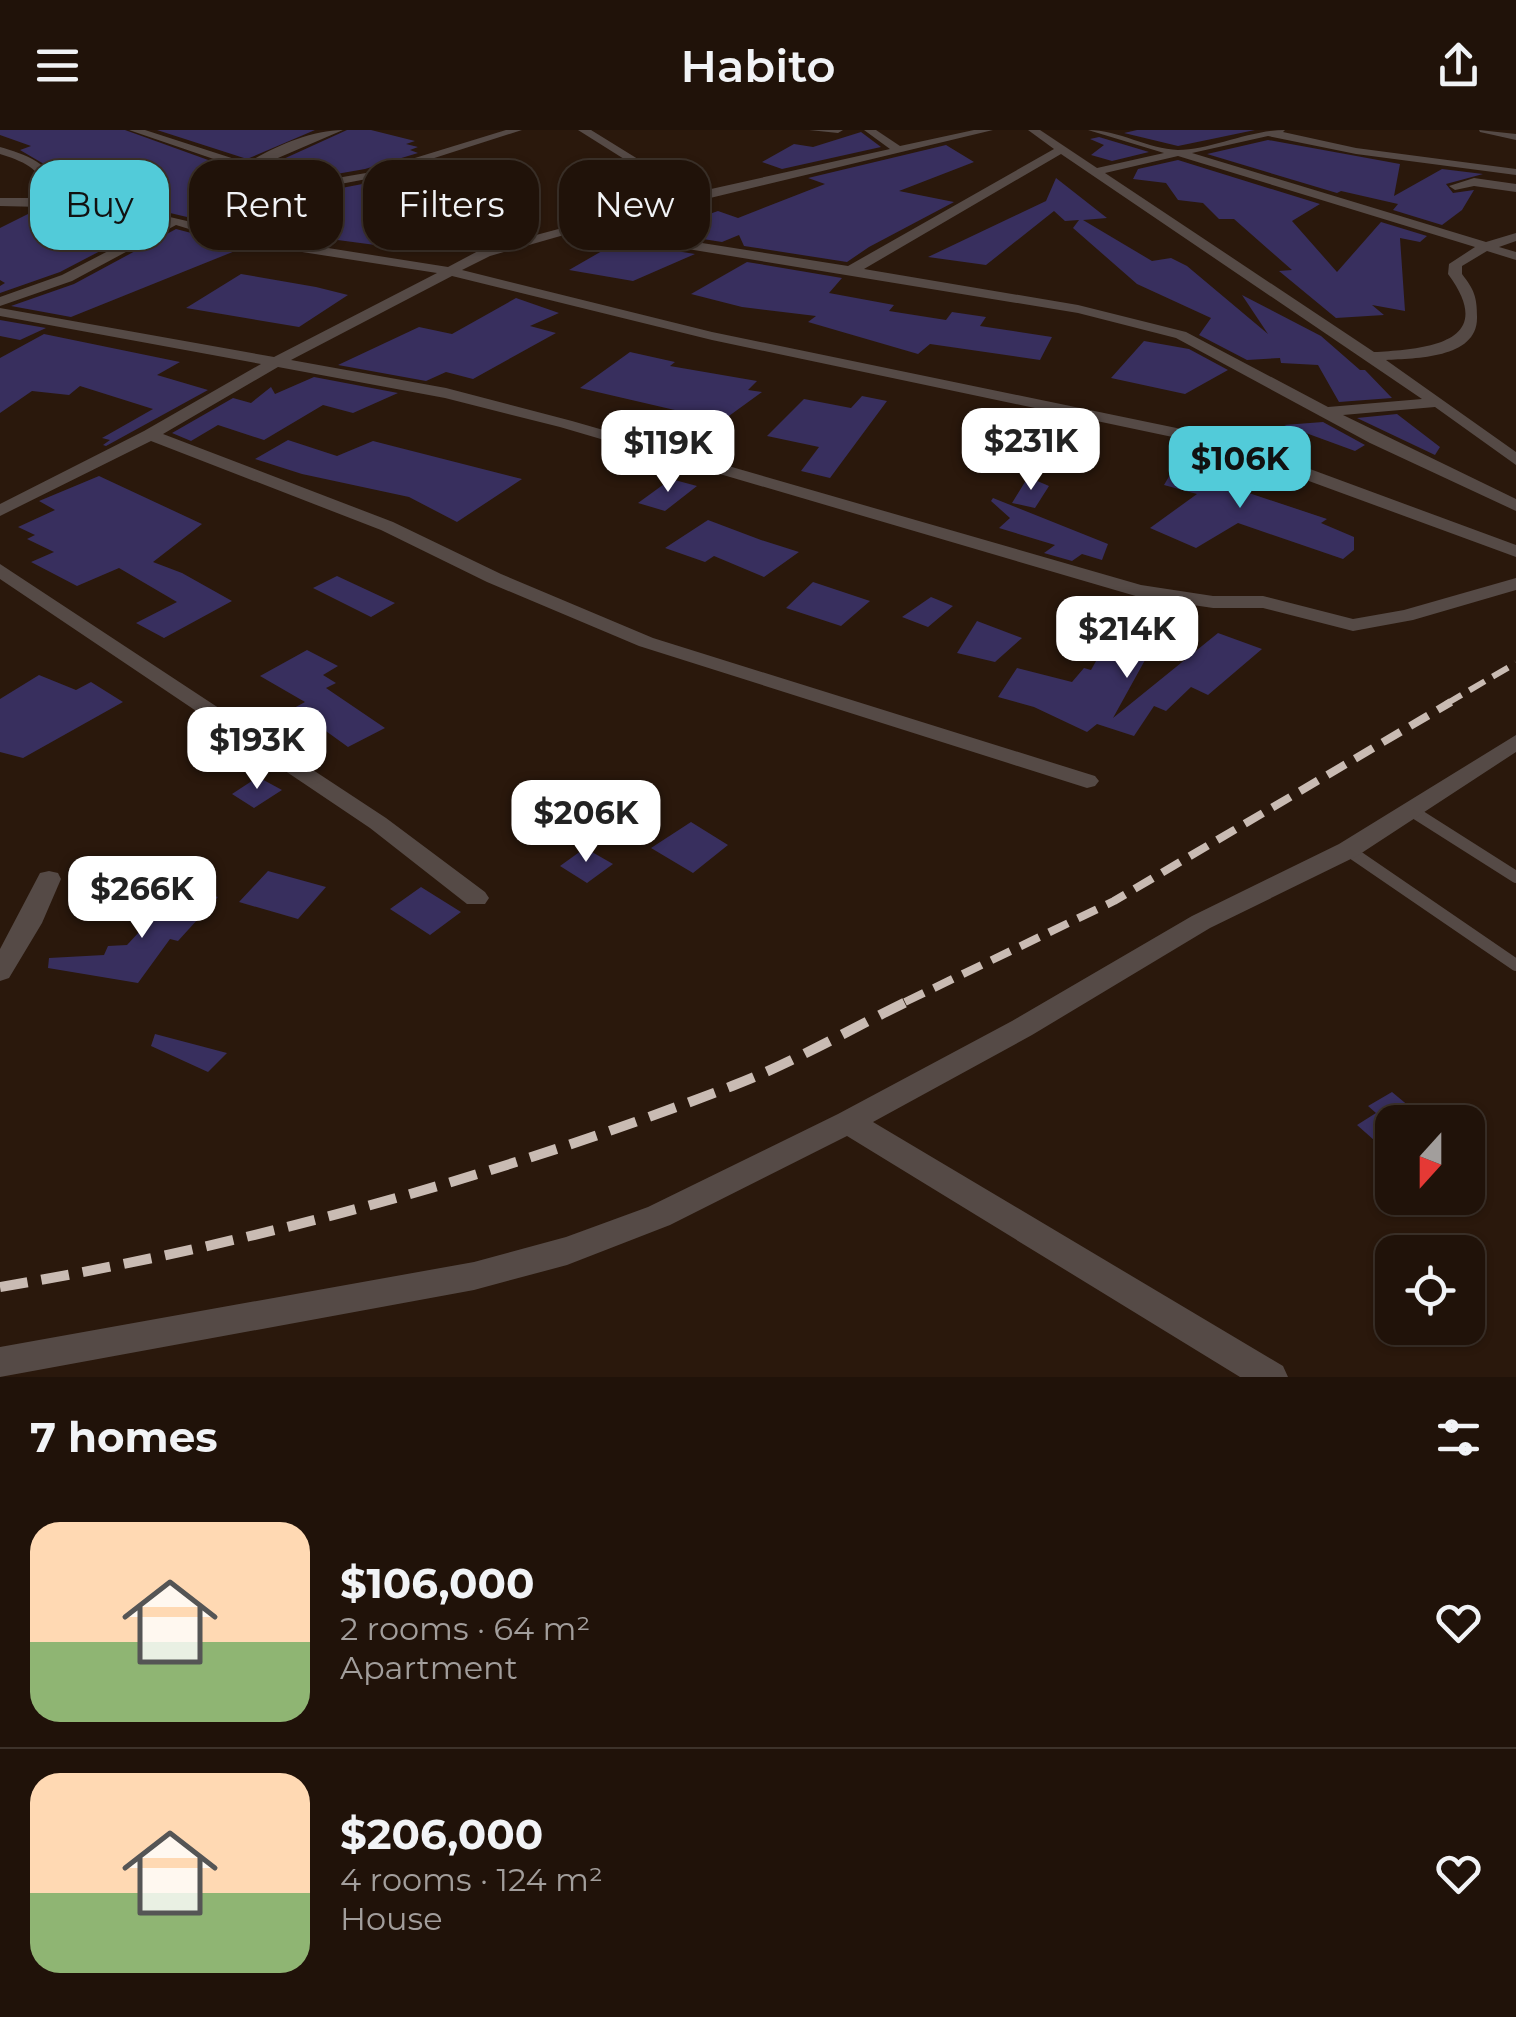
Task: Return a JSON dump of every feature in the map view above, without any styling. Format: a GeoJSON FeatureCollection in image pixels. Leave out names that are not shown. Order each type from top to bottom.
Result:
{"type":"FeatureCollection","features":[{"type":"Feature","properties":{"kind":"street"},"geometry":{"type":"LineString","coordinates":[[134,130],[225,160]]}},
{"type":"Feature","properties":{"kind":"street"},"geometry":{"type":"LineString","coordinates":[[261,160],[338,130]]}},
{"type":"Feature","properties":{"kind":"street"},"geometry":{"type":"LineString","coordinates":[[343,181],[518,130]]}},
{"type":"Feature","properties":{"kind":"street"},"geometry":{"type":"LineString","coordinates":[[583,130],[663,178],[719,192]]}},
{"type":"Feature","properties":{"kind":"street"},"geometry":{"type":"LineString","coordinates":[[814,130],[838,130]]}},
{"type":"Feature","properties":{"kind":"street"},"geometry":{"type":"LineString","coordinates":[[869,130],[896,148]]}},
{"type":"Feature","properties":{"kind":"street"},"geometry":{"type":"LineString","coordinates":[[710,194],[896,148],[988,130]]}},
{"type":"Feature","properties":{"kind":"street"},"geometry":{"type":"LineString","coordinates":[[1034,130],[1438,402],[1516,460]]}},
{"type":"Feature","properties":{"kind":"street"},"geometry":{"type":"LineString","coordinates":[[1093,130],[1516,256]]}},
{"type":"Feature","properties":{"kind":"street"},"geometry":{"type":"LineString","coordinates":[[1484,130],[1516,138]]}},
{"type":"Feature","properties":{"kind":"street"},"geometry":{"type":"LineString","coordinates":[[1094,172],[1275,132],[1356,151],[1516,172]]}},
{"type":"Feature","properties":{"kind":"street"},"geometry":{"type":"LineString","coordinates":[[848,272],[1062,149]]}},
{"type":"Feature","properties":{"kind":"street"},"geometry":{"type":"LineString","coordinates":[[0,150],[30,161]]}},
{"type":"Feature","properties":{"kind":"street"},"geometry":{"type":"LineString","coordinates":[[1456,186],[1474,182],[1516,188]]}},
{"type":"Feature","properties":{"kind":"street"},"geometry":{"type":"LineString","coordinates":[[0,202],[30,201]]}},
{"type":"Feature","properties":{"kind":"street"},"geometry":{"type":"LineString","coordinates":[[169,220],[278,246],[450,271],[712,336],[1185,434],[1256,455],[1516,551]]}},
{"type":"Feature","properties":{"kind":"street"},"geometry":{"type":"LineString","coordinates":[[0,302],[67,278],[189,220]]}},
{"type":"Feature","properties":{"kind":"street"},"geometry":{"type":"LineString","coordinates":[[0,511],[150,435],[272,364],[485,253],[559,232]]}},
{"type":"Feature","properties":{"kind":"street"},"geometry":{"type":"LineString","coordinates":[[1367,357],[1429,353],[1456,343],[1470,326],[1470,294],[1455,274],[1456,264],[1485,247],[1516,237]]}},
{"type":"Feature","properties":{"kind":"street"},"geometry":{"type":"LineString","coordinates":[[710,249],[1078,309],[1180,335],[1323,412],[1516,506]]}},
{"type":"Feature","properties":{"kind":"street"},"geometry":{"type":"LineString","coordinates":[[0,312],[446,393],[1139,591],[1213,602],[1262,602],[1353,625],[1406,616],[1516,584]]}},
{"type":"Feature","properties":{"kind":"street"},"geometry":{"type":"LineString","coordinates":[[1323,412],[1438,402]]}},
{"type":"Feature","properties":{"kind":"street"},"geometry":{"type":"LineString","coordinates":[[150,435],[387,526],[494,578],[646,642],[1087,781]]}},
{"type":"Feature","properties":{"kind":"street"},"geometry":{"type":"LineString","coordinates":[[0,570],[378,823],[476,898]]}},
{"type":"Feature","properties":{"kind":"street"},"geometry":{"type":"LineString","coordinates":[[0,1362],[474,1276],[567,1252],[658,1216],[848,1122],[1022,1028],[1201,922],[1348,850],[1516,742]]}},
{"type":"Feature","properties":{"kind":"street"},"geometry":{"type":"LineString","coordinates":[[0,970],[29,923],[49,878]]}},
{"type":"Feature","properties":{"kind":"street"},"geometry":{"type":"LineString","coordinates":[[848,1122],[1272,1377]]}},
{"type":"Feature","properties":{"kind":"lane"},"geometry":{"type":"LineString","coordinates":[[1412,811],[1516,877]]}},
{"type":"Feature","properties":{"kind":"lane"},"geometry":{"type":"LineString","coordinates":[[1348,850],[1516,964]]}},
{"type":"Feature","properties":{"kind":"building"},"geometry":{"type":"Polygon","coordinates":[[[0,130],[125,130],[208,160],[189,160],[187,217],[169,213],[169,160],[37,160],[20,150],[31,146],[0,135],[0,130]]]}},
{"type":"Feature","properties":{"kind":"building"},"geometry":{"type":"Polygon","coordinates":[[[157,130],[315,130],[247,159],[157,130]]]}},
{"type":"Feature","properties":{"kind":"building"},"geometry":{"type":"Polygon","coordinates":[[[347,130],[371,130],[415,141],[406,144],[418,147],[410,150],[418,153],[395,160],[363,160],[363,169],[343,173],[343,160],[281,160],[347,130]]]}},
{"type":"Feature","properties":{"kind":"building"},"geometry":{"type":"Polygon","coordinates":[[[1255,130],[1178,146],[1124,133],[1255,130]]]}},
{"type":"Feature","properties":{"kind":"building"},"geometry":{"type":"Polygon","coordinates":[[[861,132],[881,147],[782,169],[762,162],[794,144],[813,147],[861,132]]]}},
{"type":"Feature","properties":{"kind":"building"},"geometry":{"type":"Polygon","coordinates":[[[1099,137],[1149,152],[1112,161],[1091,155],[1104,145],[1090,139],[1099,137]]]}},
{"type":"Feature","properties":{"kind":"building"},"geometry":{"type":"Polygon","coordinates":[[[1268,140],[1400,164],[1394,196],[1442,169],[1483,174],[1446,184],[1453,193],[1474,190],[1462,210],[1442,225],[1393,210],[1398,204],[1337,193],[1207,154],[1268,140]]]}},
{"type":"Feature","properties":{"kind":"building"},"geometry":{"type":"Polygon","coordinates":[[[946,145],[974,162],[899,191],[954,202],[847,262],[744,246],[739,235],[722,242],[710,240],[710,214],[718,211],[738,218],[825,184],[808,178],[946,145]]]}},
{"type":"Feature","properties":{"kind":"building"},"geometry":{"type":"Polygon","coordinates":[[[1178,160],[1320,204],[1292,221],[1337,272],[1381,222],[1427,236],[1420,242],[1400,238],[1405,311],[1372,305],[1384,315],[1336,318],[1279,271],[1292,270],[1234,219],[1219,219],[1203,203],[1178,200],[1166,183],[1133,179],[1138,169],[1178,160]]]}},
{"type":"Feature","properties":{"kind":"building"},"geometry":{"type":"Polygon","coordinates":[[[1056,178],[1107,218],[1083,220],[1152,261],[1171,258],[1187,266],[1268,334],[1242,295],[1321,336],[1360,370],[1365,370],[1392,398],[1339,402],[1318,365],[1281,363],[1280,358],[1247,360],[1199,335],[1211,318],[1137,284],[1073,228],[1079,220],[1065,221],[1054,211],[986,265],[928,257],[1046,201],[1056,178]]]}},
{"type":"Feature","properties":{"kind":"building"},"geometry":{"type":"Polygon","coordinates":[[[363,184],[363,243],[343,241],[343,188],[363,184]]]}},
{"type":"Feature","properties":{"kind":"building"},"geometry":{"type":"Polygon","coordinates":[[[30,213],[30,250],[102,250],[60,272],[0,293],[0,286],[5,283],[0,280],[0,228],[30,213]]]}},
{"type":"Feature","properties":{"kind":"building"},"geometry":{"type":"Polygon","coordinates":[[[176,229],[189,232],[189,250],[238,250],[71,317],[11,306],[74,284],[137,250],[169,250],[169,233],[176,229]]]}},
{"type":"Feature","properties":{"kind":"building"},"geometry":{"type":"Polygon","coordinates":[[[598,250],[695,254],[633,281],[569,270],[602,251],[598,250]]]}},
{"type":"Feature","properties":{"kind":"building"},"geometry":{"type":"Polygon","coordinates":[[[747,262],[842,278],[829,293],[894,305],[889,311],[946,320],[952,312],[986,317],[980,326],[1052,337],[1040,360],[930,344],[918,354],[808,322],[816,316],[742,307],[691,294],[747,262]]]}},
{"type":"Feature","properties":{"kind":"building"},"geometry":{"type":"Polygon","coordinates":[[[241,274],[348,295],[299,327],[186,308],[241,274]]]}},
{"type":"Feature","properties":{"kind":"building"},"geometry":{"type":"Polygon","coordinates":[[[516,298],[559,313],[530,326],[556,333],[473,379],[446,372],[426,381],[338,365],[419,327],[452,334],[516,298]]]}},
{"type":"Feature","properties":{"kind":"building"},"geometry":{"type":"Polygon","coordinates":[[[0,320],[46,328],[20,340],[0,336],[0,320]]]}},
{"type":"Feature","properties":{"kind":"building"},"geometry":{"type":"Polygon","coordinates":[[[44,334],[180,362],[157,375],[208,390],[106,446],[103,445],[110,440],[102,438],[153,409],[80,386],[69,395],[32,391],[0,413],[0,358],[44,334]]]}},
{"type":"Feature","properties":{"kind":"building"},"geometry":{"type":"Polygon","coordinates":[[[1144,341],[1189,349],[1228,370],[1185,394],[1111,378],[1144,341]]]}},
{"type":"Feature","properties":{"kind":"building"},"geometry":{"type":"Polygon","coordinates":[[[630,352],[675,362],[670,366],[757,381],[748,390],[762,392],[722,421],[580,388],[630,352]]]}},
{"type":"Feature","properties":{"kind":"building"},"geometry":{"type":"Polygon","coordinates":[[[314,377],[398,393],[353,413],[323,405],[264,440],[218,425],[191,441],[172,433],[233,398],[251,403],[271,387],[275,394],[314,377]]]}},
{"type":"Feature","properties":{"kind":"building"},"geometry":{"type":"Polygon","coordinates":[[[862,396],[887,401],[830,478],[801,471],[819,447],[767,436],[804,399],[851,408],[862,396]]]}},
{"type":"Feature","properties":{"kind":"building"},"geometry":{"type":"Polygon","coordinates":[[[1397,414],[1440,447],[1435,455],[1357,418],[1397,414]]]}},
{"type":"Feature","properties":{"kind":"building"},"geometry":{"type":"Polygon","coordinates":[[[1323,422],[1365,445],[1355,451],[1284,425],[1323,422]]]}},
{"type":"Feature","properties":{"kind":"building"},"geometry":{"type":"Polygon","coordinates":[[[288,440],[337,456],[373,441],[522,479],[457,522],[409,497],[302,474],[255,459],[288,440]]]}},
{"type":"Feature","properties":{"kind":"building"},"geometry":{"type":"Polygon","coordinates":[[[1181,456],[1256,473],[1240,490],[1327,519],[1321,523],[1354,537],[1354,550],[1343,559],[1238,523],[1196,548],[1150,528],[1197,494],[1164,485],[1181,456]]]}},
{"type":"Feature","properties":{"kind":"building"},"geometry":{"type":"Polygon","coordinates":[[[99,476],[202,524],[153,562],[232,601],[164,638],[136,623],[177,602],[119,568],[77,586],[31,562],[54,552],[27,539],[35,535],[18,527],[55,510],[39,501],[99,476]]]}},
{"type":"Feature","properties":{"kind":"building"},"geometry":{"type":"Polygon","coordinates":[[[1028,477],[1049,486],[1035,508],[1012,503],[1028,477]]]}},
{"type":"Feature","properties":{"kind":"building"},"geometry":{"type":"Polygon","coordinates":[[[671,479],[697,486],[665,511],[638,503],[671,479]]]}},
{"type":"Feature","properties":{"kind":"building"},"geometry":{"type":"Polygon","coordinates":[[[993,498],[1108,544],[1102,560],[1082,554],[1072,561],[1044,553],[1055,545],[999,528],[1010,518],[991,501],[993,498]]]}},
{"type":"Feature","properties":{"kind":"building"},"geometry":{"type":"Polygon","coordinates":[[[708,520],[799,552],[764,577],[714,556],[705,562],[665,548],[708,520]]]}},
{"type":"Feature","properties":{"kind":"building"},"geometry":{"type":"Polygon","coordinates":[[[337,576],[395,603],[371,617],[313,588],[337,576]]]}},
{"type":"Feature","properties":{"kind":"building"},"geometry":{"type":"Polygon","coordinates":[[[813,582],[870,601],[841,626],[786,608],[813,582]]]}},
{"type":"Feature","properties":{"kind":"building"},"geometry":{"type":"Polygon","coordinates":[[[931,597],[953,606],[928,627],[902,617],[931,597]]]}},
{"type":"Feature","properties":{"kind":"building"},"geometry":{"type":"Polygon","coordinates":[[[977,621],[1022,638],[995,662],[957,653],[977,621]]]}},
{"type":"Feature","properties":{"kind":"building"},"geometry":{"type":"Polygon","coordinates":[[[1118,622],[1160,633],[1113,718],[1218,633],[1262,649],[1208,695],[1191,687],[1166,711],[1154,706],[1134,736],[1097,724],[1087,732],[1034,707],[998,697],[1017,668],[1072,682],[1084,668],[1091,670],[1118,622]]]}},
{"type":"Feature","properties":{"kind":"building"},"geometry":{"type":"Polygon","coordinates":[[[307,650],[338,666],[323,675],[336,683],[326,688],[385,728],[348,747],[294,708],[305,702],[260,676],[307,650]]]}},
{"type":"Feature","properties":{"kind":"building"},"geometry":{"type":"Polygon","coordinates":[[[39,675],[76,690],[91,682],[123,702],[23,758],[0,752],[0,699],[39,675]]]}},
{"type":"Feature","properties":{"kind":"building"},"geometry":{"type":"Polygon","coordinates":[[[258,777],[282,790],[254,808],[232,794],[258,777]]]}},
{"type":"Feature","properties":{"kind":"building"},"geometry":{"type":"Polygon","coordinates":[[[691,822],[728,845],[693,873],[651,848],[691,822]]]}},
{"type":"Feature","properties":{"kind":"building"},"geometry":{"type":"Polygon","coordinates":[[[585,848],[613,864],[587,883],[560,866],[585,848]]]}},
{"type":"Feature","properties":{"kind":"building"},"geometry":{"type":"Polygon","coordinates":[[[268,871],[326,887],[298,919],[239,902],[268,871]]]}},
{"type":"Feature","properties":{"kind":"building"},"geometry":{"type":"Polygon","coordinates":[[[181,887],[218,897],[178,941],[170,939],[138,983],[48,968],[49,958],[104,955],[108,946],[127,945],[181,887]]]}},
{"type":"Feature","properties":{"kind":"building"},"geometry":{"type":"Polygon","coordinates":[[[421,887],[461,912],[430,935],[390,909],[421,887]]]}},
{"type":"Feature","properties":{"kind":"building"},"geometry":{"type":"Polygon","coordinates":[[[155,1034],[227,1053],[208,1072],[151,1046],[155,1034]]]}},
{"type":"Feature","properties":{"kind":"building"},"geometry":{"type":"Polygon","coordinates":[[[1392,1092],[1408,1105],[1375,1105],[1375,1112],[1368,1106],[1392,1092]]]}},
{"type":"Feature","properties":{"kind":"building"},"geometry":{"type":"Polygon","coordinates":[[[1375,1114],[1375,1141],[1357,1125],[1375,1114]]]}},
{"type":"Feature","properties":{"kind":"railway"},"geometry":{"type":"LineString","coordinates":[[1446,704],[1516,663]]}},
{"type":"Feature","properties":{"kind":"railway"},"geometry":{"type":"LineString","coordinates":[[905,1002],[1114,901],[1451,702]]}},
{"type":"Feature","properties":{"kind":"railway"},"geometry":{"type":"LineString","coordinates":[[0,1287],[186,1251],[463,1179],[755,1077],[910,1000]]}}]}
